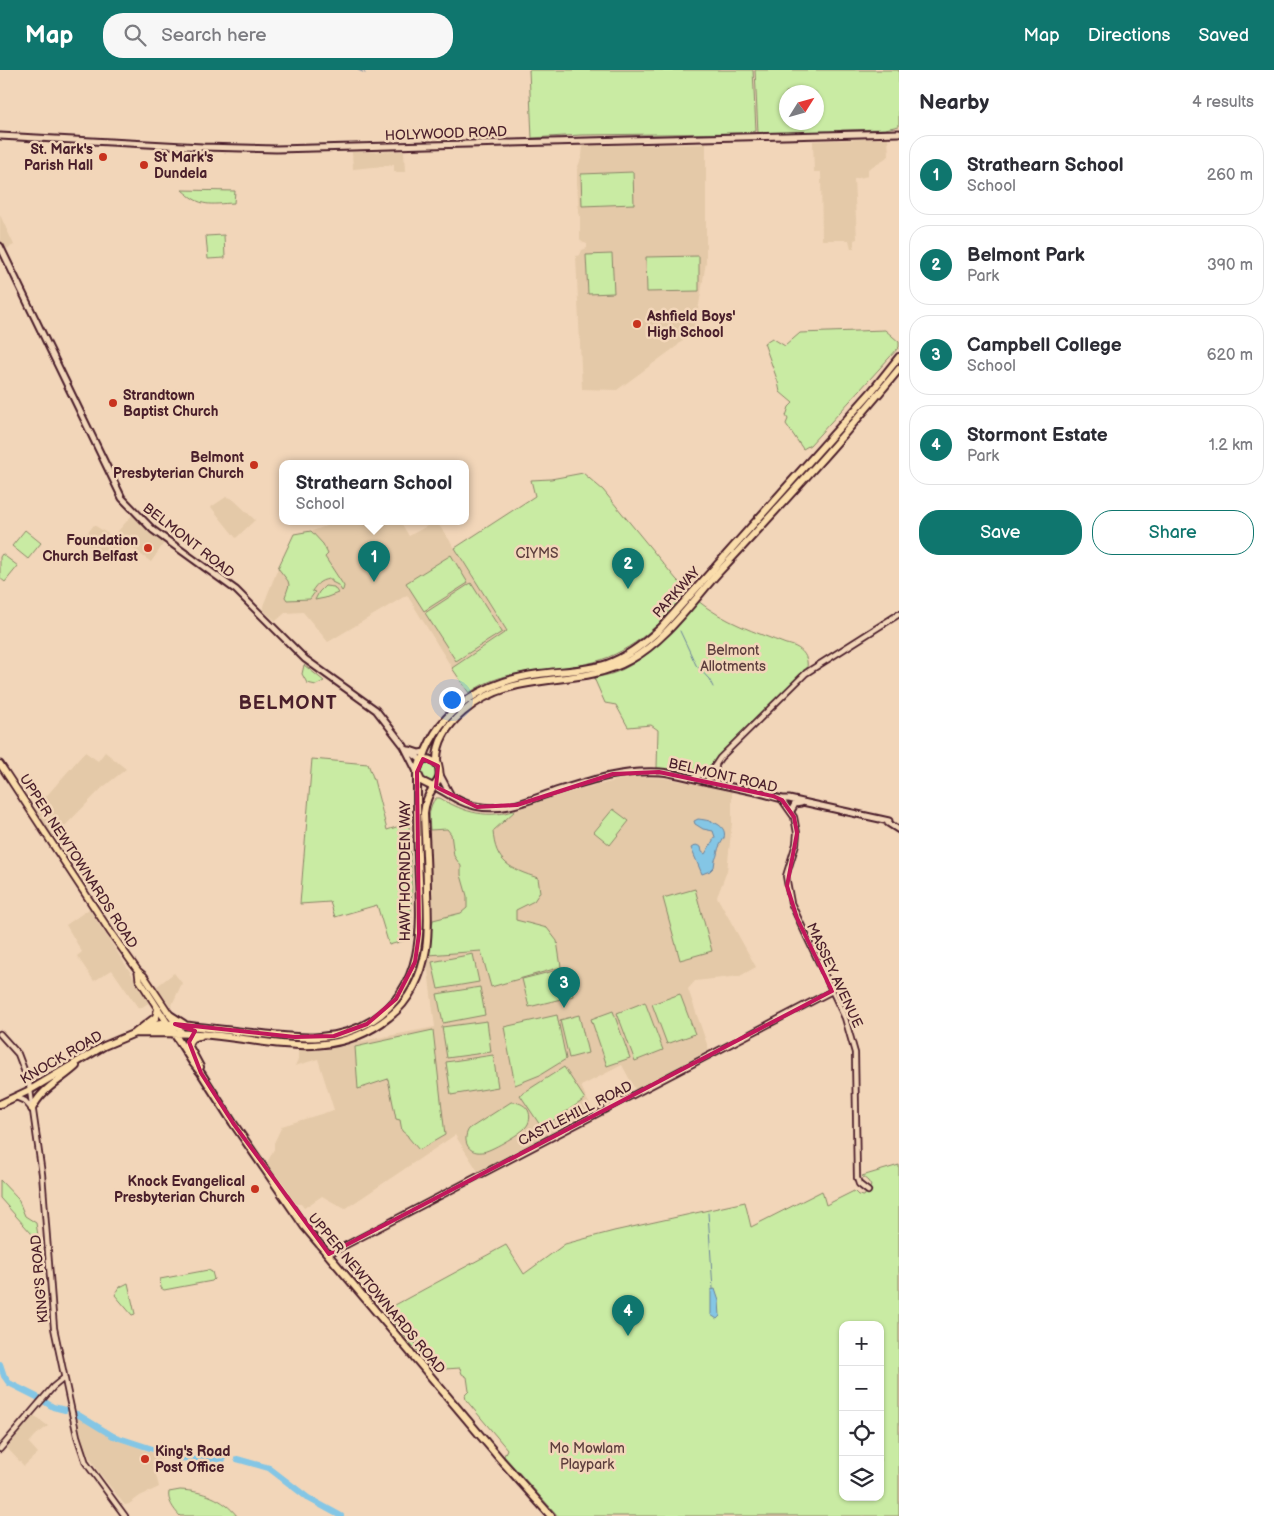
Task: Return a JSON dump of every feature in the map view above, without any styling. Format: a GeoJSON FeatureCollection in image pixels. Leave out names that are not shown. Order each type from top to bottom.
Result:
{"type":"FeatureCollection","features":[{"type":"Feature","properties":{"kind":"highway","name":"PARKWAY"},"geometry":{"type":"LineString","coordinates":[[422,760],[437,732],[450,714],[484,689],[512,679],[583,669],[608,663],[626,655],[646,642],[866,398],[899,357]]}},
{"type":"Feature","properties":{"kind":"highway","name":"PARKWAY"},"geometry":{"type":"LineString","coordinates":[[438,766],[438,747],[447,730],[463,712],[487,695],[514,685],[604,671],[632,660],[652,645],[670,628],[756,532],[899,369]]}},
{"type":"Feature","properties":{"kind":"highway"},"geometry":{"type":"LineString","coordinates":[[430,759],[438,766],[440,775],[434,787],[418,779],[417,773],[422,760],[430,759]]}},
{"type":"Feature","properties":{"kind":"highway","name":"HAWTHORNDEN WAY"},"geometry":{"type":"LineString","coordinates":[[174,1028],[187,1025],[288,1037],[328,1037],[367,1024],[379,1016],[396,999],[407,982],[415,962],[419,934],[417,773]]}},
{"type":"Feature","properties":{"kind":"highway","name":"HAWTHORNDEN WAY"},"geometry":{"type":"LineString","coordinates":[[174,1028],[211,1035],[311,1046],[340,1042],[361,1036],[395,1013],[406,1000],[418,978],[426,950],[428,917],[424,813],[426,802],[434,787]]}},
{"type":"Feature","properties":{"kind":"highway"},"geometry":{"type":"LineString","coordinates":[[139,1030],[156,1018],[158,1009]]}},
{"type":"Feature","properties":{"kind":"highway"},"geometry":{"type":"LineString","coordinates":[[170,1016],[187,1025]]}},
{"type":"Feature","properties":{"kind":"highway"},"geometry":{"type":"LineString","coordinates":[[139,1030],[174,1028]]}},
{"type":"Feature","properties":{"kind":"highway","name":"UPPER NEWTOWNARDS ROAD"},"geometry":{"type":"LineString","coordinates":[[174,1028],[200,1066],[200,1072]]}},
{"type":"Feature","properties":{"kind":"highway","name":"UPPER NEWTOWNARDS ROAD"},"geometry":{"type":"LineString","coordinates":[[174,1028],[195,1065],[294,1211],[507,1468],[551,1516]]}},
{"type":"Feature","properties":{"kind":"highway","name":"KNOCK ROAD"},"geometry":{"type":"LineString","coordinates":[[0,1104],[30,1090],[79,1061],[139,1030],[163,1034],[174,1028]]}},
{"type":"Feature","properties":{"kind":"highway"},"geometry":{"type":"LineString","coordinates":[[163,1034],[176,1043],[196,1070],[200,1072]]}},
{"type":"Feature","properties":{"kind":"highway"},"geometry":{"type":"LineString","coordinates":[[188,1046],[190,1040],[195,1036],[234,1040],[239,1038]]}},
{"type":"Feature","properties":{"kind":"highway"},"geometry":{"type":"LineString","coordinates":[[32,1109],[44,1091],[75,1067],[79,1061]]}},
{"type":"Feature","properties":{"kind":"main road","name":"HOLYWOOD ROAD"},"geometry":{"type":"LineString","coordinates":[[0,136],[276,149],[899,132]]}},
{"type":"Feature","properties":{"kind":"main road","name":"BELMONT ROAD"},"geometry":{"type":"LineString","coordinates":[[0,248],[122,498],[154,530],[236,590],[305,659],[370,704],[406,747],[422,760]]}},
{"type":"Feature","properties":{"kind":"main road","name":"BELMONT ROAD"},"geometry":{"type":"LineString","coordinates":[[406,747],[417,773]]}},
{"type":"Feature","properties":{"kind":"main road"},"geometry":{"type":"LineString","coordinates":[[406,747],[420,753],[425,752]]}},
{"type":"Feature","properties":{"kind":"main road","name":"UPPER NEWTOWNARDS ROAD"},"geometry":{"type":"LineString","coordinates":[[0,764],[138,971],[144,976],[170,1016],[174,1028]]}},
{"type":"Feature","properties":{"kind":"main road","name":"BELMONT ROAD"},"geometry":{"type":"LineString","coordinates":[[434,787],[469,805],[499,808],[517,805],[619,773],[659,772],[765,794],[782,800],[789,799],[889,821],[888,823],[899,830]]}},
{"type":"Feature","properties":{"kind":"main road"},"geometry":{"type":"LineString","coordinates":[[440,775],[451,796]]}},
{"type":"Feature","properties":{"kind":"main road"},"geometry":{"type":"LineString","coordinates":[[791,812],[795,804],[804,803]]}},
{"type":"Feature","properties":{"kind":"main road","name":"UPPER NEWTOWNARDS ROAD"},"geometry":{"type":"LineString","coordinates":[[138,971],[139,979],[158,1009],[174,1028]]}},
{"type":"Feature","properties":{"kind":"main road"},"geometry":{"type":"LineString","coordinates":[[154,992],[174,1028]]}},
{"type":"Feature","properties":{"kind":"street"},"geometry":{"type":"LineString","coordinates":[[707,782],[716,764],[806,673],[899,614]]}},
{"type":"Feature","properties":{"kind":"street"},"geometry":{"type":"LineString","coordinates":[[716,764],[715,776],[717,784]]}},
{"type":"Feature","properties":{"kind":"street"},"geometry":{"type":"LineString","coordinates":[[693,778],[712,770]]}},
{"type":"Feature","properties":{"kind":"street","name":"MASSEY AVENUE"},"geometry":{"type":"LineString","coordinates":[[782,800],[791,812],[796,824],[797,833],[796,844],[786,876],[787,886],[797,918],[848,1028],[855,1053],[857,1178],[859,1184],[868,1191]]}},
{"type":"Feature","properties":{"kind":"street","name":"CASTLEHILL ROAD"},"geometry":{"type":"LineString","coordinates":[[329,1254],[832,991]]}},
{"type":"Feature","properties":{"kind":"street","name":"KING'S ROAD"},"geometry":{"type":"LineString","coordinates":[[0,1034],[18,1054],[28,1078],[42,1174],[54,1328],[76,1436],[83,1457],[125,1516]]}},
{"type":"Feature","properties":{"kind":"street"},"geometry":{"type":"LineString","coordinates":[[15,1097],[25,1101],[32,1109]]}},
{"type":"Feature","properties":{"kind":"street"},"geometry":{"type":"LineString","coordinates":[[0,1449],[56,1384],[63,1372]]}},
{"type":"Feature","properties":{"kind":"street"},"geometry":{"type":"LineString","coordinates":[[56,1384],[64,1378]]}},
{"type":"Feature","properties":{"kind":"highlighted area"},"geometry":{"type":"Polygon","coordinates":[[[423,759],[438,766],[436,787],[477,807],[517,805],[613,774],[659,772],[773,796],[782,800],[794,817],[797,833],[787,886],[797,918],[832,991],[329,1254],[233,1123],[201,1073],[189,1042],[195,1031],[175,1024],[295,1037],[334,1036],[367,1024],[396,999],[415,962],[419,934],[417,772],[423,759]]]}},
{"type":"Feature","properties":{"kind":"shaded area"},"geometry":{"type":"Polygon","coordinates":[[[888,138],[889,156],[868,169],[868,176],[854,179],[857,239],[854,240],[854,248],[851,248],[849,240],[822,240],[821,172],[814,172],[813,141],[888,138]]]}},
{"type":"Feature","properties":{"kind":"shaded area"},"geometry":{"type":"Polygon","coordinates":[[[706,144],[706,262],[693,330],[677,346],[617,390],[582,389],[576,256],[580,255],[582,250],[587,248],[587,244],[580,239],[577,182],[577,169],[582,156],[583,146],[706,144]]]}},
{"type":"Feature","properties":{"kind":"shaded area"},"geometry":{"type":"Polygon","coordinates":[[[404,151],[405,172],[394,172],[394,165],[353,169],[352,152],[404,151]]]}},
{"type":"Feature","properties":{"kind":"shaded area"},"geometry":{"type":"Polygon","coordinates":[[[0,215],[14,245],[0,252],[0,215]]]}},
{"type":"Feature","properties":{"kind":"shaded area"},"geometry":{"type":"Polygon","coordinates":[[[226,497],[235,501],[255,520],[236,538],[211,507],[226,497]]]}},
{"type":"Feature","properties":{"kind":"shaded area"},"geometry":{"type":"Polygon","coordinates":[[[133,514],[147,530],[164,543],[151,562],[125,543],[110,564],[82,540],[94,525],[113,537],[133,514]]]}},
{"type":"Feature","properties":{"kind":"shaded area"},"geometry":{"type":"Polygon","coordinates":[[[328,525],[402,525],[409,536],[429,525],[439,525],[507,631],[452,668],[407,595],[328,642],[303,612],[285,613],[276,621],[264,611],[263,606],[294,534],[310,532],[328,525]]]}},
{"type":"Feature","properties":{"kind":"shaded area"},"geometry":{"type":"Polygon","coordinates":[[[85,752],[98,761],[105,752],[126,769],[102,788],[53,838],[35,809],[85,752]]]}},
{"type":"Feature","properties":{"kind":"shaded area"},"geometry":{"type":"Polygon","coordinates":[[[631,777],[665,778],[732,791],[732,823],[727,871],[717,897],[756,967],[740,976],[695,981],[688,989],[709,1050],[636,1091],[622,1065],[581,1086],[593,1112],[479,1173],[455,1135],[345,1209],[322,1196],[304,1208],[301,1204],[295,1204],[267,1163],[274,1149],[274,1143],[282,1126],[334,1110],[318,1059],[295,1066],[298,1059],[298,1049],[321,1050],[340,1047],[435,1027],[427,962],[433,927],[429,813],[433,801],[436,798],[440,798],[471,812],[486,815],[505,814],[554,796],[631,777]]]}},
{"type":"Feature","properties":{"kind":"shaded area"},"geometry":{"type":"Polygon","coordinates":[[[89,909],[150,1002],[139,1009],[112,970],[94,981],[77,956],[82,952],[66,925],[89,909]]]}},
{"type":"Feature","properties":{"kind":"shaded area"},"geometry":{"type":"Polygon","coordinates":[[[174,973],[182,983],[171,1007],[156,987],[174,973]]]}},
{"type":"Feature","properties":{"kind":"shaded area"},"geometry":{"type":"Polygon","coordinates":[[[32,1414],[48,1426],[29,1443],[38,1453],[24,1466],[7,1448],[32,1414]]]}},
{"type":"Feature","properties":{"kind":"shaded area"},"geometry":{"type":"Polygon","coordinates":[[[77,1416],[91,1423],[112,1438],[162,1456],[155,1471],[159,1487],[125,1505],[98,1471],[84,1448],[77,1416]]]}},
{"type":"Feature","properties":{"kind":"green space"},"geometry":{"type":"Polygon","coordinates":[[[529,70],[753,70],[756,131],[741,133],[581,135],[532,138],[529,70]]]}},
{"type":"Feature","properties":{"kind":"green space"},"geometry":{"type":"Polygon","coordinates":[[[755,70],[899,70],[899,126],[885,129],[842,130],[836,132],[758,133],[755,70]]]}},
{"type":"Feature","properties":{"kind":"green space"},"geometry":{"type":"Polygon","coordinates":[[[633,172],[634,204],[582,206],[581,174],[633,172]]]}},
{"type":"Feature","properties":{"kind":"green space"},"geometry":{"type":"Polygon","coordinates":[[[182,190],[235,191],[234,203],[206,204],[195,200],[182,190]]]}},
{"type":"Feature","properties":{"kind":"green space"},"geometry":{"type":"Polygon","coordinates":[[[224,235],[225,258],[208,259],[206,236],[224,235]]]}},
{"type":"Feature","properties":{"kind":"green space"},"geometry":{"type":"Polygon","coordinates":[[[612,254],[614,293],[588,294],[586,255],[612,254]]]}},
{"type":"Feature","properties":{"kind":"green space"},"geometry":{"type":"Polygon","coordinates":[[[699,256],[699,291],[647,292],[646,257],[699,256]]]}},
{"type":"Feature","properties":{"kind":"green space"},"geometry":{"type":"Polygon","coordinates":[[[885,330],[899,342],[899,347],[810,445],[803,449],[786,424],[789,407],[793,403],[780,392],[764,343],[772,338],[785,346],[800,333],[885,330]]]}},
{"type":"Feature","properties":{"kind":"green space"},"geometry":{"type":"Polygon","coordinates":[[[899,362],[899,367],[893,375],[706,581],[870,398],[899,362]]]}},
{"type":"Feature","properties":{"kind":"green space","name":"CIYMS"},"geometry":{"type":"Polygon","coordinates":[[[583,473],[603,490],[676,579],[689,592],[658,624],[622,651],[594,662],[498,678],[483,684],[469,693],[452,668],[507,631],[455,548],[535,496],[531,480],[551,479],[583,473]]]}},
{"type":"Feature","properties":{"kind":"green space"},"geometry":{"type":"Polygon","coordinates":[[[25,530],[41,543],[28,559],[12,546],[25,530]]]}},
{"type":"Feature","properties":{"kind":"green space"},"geometry":{"type":"Polygon","coordinates":[[[311,531],[323,544],[328,554],[325,557],[344,586],[343,590],[332,582],[332,579],[328,579],[316,586],[312,591],[315,592],[310,599],[287,600],[285,597],[289,585],[288,581],[278,568],[294,534],[311,531]]]}},
{"type":"Feature","properties":{"kind":"green space"},"geometry":{"type":"Polygon","coordinates":[[[2,554],[18,566],[5,582],[0,578],[0,557],[2,554]]]}},
{"type":"Feature","properties":{"kind":"green space"},"geometry":{"type":"Polygon","coordinates":[[[451,555],[468,583],[424,611],[406,583],[451,555]]]}},
{"type":"Feature","properties":{"kind":"green space"},"geometry":{"type":"Polygon","coordinates":[[[471,583],[502,632],[456,661],[425,613],[471,583]]]}},
{"type":"Feature","properties":{"kind":"green space"},"geometry":{"type":"Polygon","coordinates":[[[325,586],[334,587],[338,593],[315,600],[319,592],[325,586]]]}},
{"type":"Feature","properties":{"kind":"green space","name":"Belmont Allotments"},"geometry":{"type":"Polygon","coordinates":[[[698,601],[729,621],[799,649],[805,655],[807,668],[704,771],[657,768],[658,730],[651,725],[628,727],[616,705],[605,703],[594,678],[617,672],[651,651],[671,632],[698,601]]]}},
{"type":"Feature","properties":{"kind":"green space"},"geometry":{"type":"Polygon","coordinates":[[[680,611],[662,633],[642,651],[598,672],[546,678],[474,701],[436,745],[435,749],[431,748],[450,719],[477,696],[500,685],[527,678],[574,673],[634,654],[659,634],[680,611]]]}},
{"type":"Feature","properties":{"kind":"green space"},"geometry":{"type":"Polygon","coordinates":[[[304,665],[324,681],[316,685],[307,683],[302,674],[304,665]]]}},
{"type":"Feature","properties":{"kind":"green space"},"geometry":{"type":"Polygon","coordinates":[[[312,759],[368,764],[387,830],[409,823],[412,890],[410,939],[389,945],[377,905],[335,917],[330,902],[300,904],[312,759]]]}},
{"type":"Feature","properties":{"kind":"green space"},"geometry":{"type":"Polygon","coordinates":[[[428,763],[436,768],[437,777],[430,783],[422,780],[419,771],[423,765],[428,763]]]}},
{"type":"Feature","properties":{"kind":"green space"},"geometry":{"type":"Polygon","coordinates":[[[436,798],[477,813],[496,814],[516,810],[493,831],[494,842],[501,858],[512,868],[538,878],[540,892],[534,901],[516,910],[516,920],[547,928],[557,941],[561,967],[491,987],[481,951],[428,955],[433,920],[461,913],[467,908],[467,896],[461,875],[461,866],[454,856],[451,834],[447,829],[430,830],[430,809],[436,798]]]}},
{"type":"Feature","properties":{"kind":"green space"},"geometry":{"type":"Polygon","coordinates":[[[613,809],[629,821],[610,845],[594,832],[613,809]]]}},
{"type":"Feature","properties":{"kind":"green space"},"geometry":{"type":"Polygon","coordinates":[[[695,889],[712,951],[680,960],[663,898],[695,889]]]}},
{"type":"Feature","properties":{"kind":"green space"},"geometry":{"type":"Polygon","coordinates":[[[473,954],[479,982],[438,989],[432,962],[473,954]]]}},
{"type":"Feature","properties":{"kind":"green space"},"geometry":{"type":"Polygon","coordinates":[[[566,968],[573,996],[529,1007],[522,979],[566,968]]]}},
{"type":"Feature","properties":{"kind":"green space"},"geometry":{"type":"Polygon","coordinates":[[[414,980],[399,1003],[384,1018],[369,1029],[352,1036],[314,1042],[240,1037],[224,1032],[278,1039],[305,1040],[330,1038],[354,1032],[377,1022],[397,1004],[414,980]]]}},
{"type":"Feature","properties":{"kind":"green space"},"geometry":{"type":"Polygon","coordinates":[[[480,987],[485,1015],[443,1023],[437,994],[480,987]]]}},
{"type":"Feature","properties":{"kind":"green space"},"geometry":{"type":"Polygon","coordinates":[[[680,994],[695,1034],[667,1044],[652,1004],[680,994]]]}},
{"type":"Feature","properties":{"kind":"green space"},"geometry":{"type":"Polygon","coordinates":[[[645,1002],[663,1050],[635,1061],[617,1013],[645,1002]]]}},
{"type":"Feature","properties":{"kind":"green space"},"geometry":{"type":"Polygon","coordinates":[[[613,1011],[630,1058],[607,1066],[591,1019],[613,1011]]]}},
{"type":"Feature","properties":{"kind":"green space"},"geometry":{"type":"Polygon","coordinates":[[[557,1015],[566,1059],[540,1075],[515,1085],[504,1027],[557,1015]]]}},
{"type":"Feature","properties":{"kind":"green space"},"geometry":{"type":"Polygon","coordinates":[[[579,1015],[588,1053],[569,1058],[560,1020],[579,1015]]]}},
{"type":"Feature","properties":{"kind":"green space"},"geometry":{"type":"Polygon","coordinates":[[[487,1021],[491,1052],[447,1058],[442,1027],[487,1021]]]}},
{"type":"Feature","properties":{"kind":"green space"},"geometry":{"type":"Polygon","coordinates":[[[433,1030],[445,1135],[419,1150],[402,1131],[400,1120],[396,1119],[388,1079],[358,1089],[355,1047],[433,1030]]]}},
{"type":"Feature","properties":{"kind":"green space"},"geometry":{"type":"Polygon","coordinates":[[[493,1055],[498,1087],[451,1095],[446,1062],[493,1055]]]}},
{"type":"Feature","properties":{"kind":"green space"},"geometry":{"type":"Polygon","coordinates":[[[564,1067],[585,1099],[542,1128],[520,1095],[564,1067]]]}},
{"type":"Feature","properties":{"kind":"green space"},"geometry":{"type":"Polygon","coordinates":[[[511,1102],[521,1104],[528,1110],[530,1119],[525,1128],[486,1151],[477,1152],[469,1148],[466,1137],[469,1129],[511,1102]]]}},
{"type":"Feature","properties":{"kind":"green space","name":"Mo Mowlam Playpark"},"geometry":{"type":"Polygon","coordinates":[[[899,1165],[899,1516],[558,1516],[504,1456],[507,1449],[466,1400],[465,1395],[469,1391],[467,1377],[462,1374],[460,1368],[445,1369],[437,1365],[395,1316],[384,1311],[506,1245],[524,1274],[565,1244],[614,1231],[745,1202],[751,1227],[822,1191],[826,1205],[854,1191],[858,1195],[864,1196],[871,1186],[862,1176],[899,1165]]]}},
{"type":"Feature","properties":{"kind":"green space"},"geometry":{"type":"Polygon","coordinates":[[[0,1180],[18,1199],[25,1216],[36,1223],[39,1242],[0,1198],[0,1180]]]}},
{"type":"Feature","properties":{"kind":"green space"},"geometry":{"type":"Polygon","coordinates":[[[208,1270],[212,1272],[214,1279],[212,1281],[164,1290],[161,1288],[160,1279],[208,1270]]]}},
{"type":"Feature","properties":{"kind":"green space"},"geometry":{"type":"Polygon","coordinates":[[[128,1283],[135,1314],[132,1315],[115,1295],[120,1287],[128,1283]]]}},
{"type":"Feature","properties":{"kind":"green space"},"geometry":{"type":"Polygon","coordinates":[[[393,1317],[430,1361],[429,1365],[389,1318],[393,1317]]]}},
{"type":"Feature","properties":{"kind":"green space"},"geometry":{"type":"Polygon","coordinates":[[[180,1490],[212,1497],[226,1505],[237,1516],[180,1516],[172,1505],[169,1492],[180,1490]]]}},
{"type":"Feature","properties":{"kind":"water"},"geometry":{"type":"Polygon","coordinates":[[[698,819],[716,823],[723,829],[724,833],[714,867],[702,874],[691,848],[696,845],[701,847],[702,852],[705,854],[715,837],[713,831],[703,829],[695,824],[694,821],[698,819]]]}},
{"type":"Feature","properties":{"kind":"water"},"geometry":{"type":"Polygon","coordinates":[[[715,1289],[719,1301],[720,1316],[717,1319],[711,1315],[711,1290],[715,1289]]]}},
{"type":"Feature","properties":{"kind":"waterway"},"geometry":{"type":"LineString","coordinates":[[358,70],[365,73]]}},
{"type":"Feature","properties":{"kind":"waterway"},"geometry":{"type":"LineString","coordinates":[[680,631],[696,665],[709,679],[713,687]]}},
{"type":"Feature","properties":{"kind":"waterway"},"geometry":{"type":"LineString","coordinates":[[708,1213],[713,1289]]}},
{"type":"Feature","properties":{"kind":"waterway"},"geometry":{"type":"LineString","coordinates":[[0,1364],[4,1376],[9,1383],[39,1398]]}},
{"type":"Feature","properties":{"kind":"waterway"},"geometry":{"type":"LineString","coordinates":[[45,1402],[53,1407],[65,1410]]}},
{"type":"Feature","properties":{"kind":"waterway"},"geometry":{"type":"LineString","coordinates":[[77,1414],[113,1436],[180,1458],[223,1459]]}},
{"type":"Feature","properties":{"kind":"waterway"},"geometry":{"type":"LineString","coordinates":[[237,1459],[269,1468],[308,1498],[341,1516]]}},
{"type":"Feature","properties":{"kind":"place","name":"St. Mark's Parish Hall"},"geometry":{"type":"Point","coordinates":[103,157]}},
{"type":"Feature","properties":{"kind":"place","name":"St Mark's Dundela"},"geometry":{"type":"Point","coordinates":[144,165]}},
{"type":"Feature","properties":{"kind":"place","name":"Ashfield Boys' High School"},"geometry":{"type":"Point","coordinates":[637,324]}},
{"type":"Feature","properties":{"kind":"place","name":"Strandtown Baptist Church"},"geometry":{"type":"Point","coordinates":[113,403]}},
{"type":"Feature","properties":{"kind":"place","name":"Belmont Presbyterian Church"},"geometry":{"type":"Point","coordinates":[254,465]}},
{"type":"Feature","properties":{"kind":"place","name":"Foundation Church Belfast"},"geometry":{"type":"Point","coordinates":[148,548]}},
{"type":"Feature","properties":{"kind":"place","name":"Strathearn School"},"geometry":{"type":"Point","coordinates":[374,582]}},
{"type":"Feature","properties":{"kind":"place","name":"Belmont Park"},"geometry":{"type":"Point","coordinates":[628,589]}},
{"type":"Feature","properties":{"kind":"place","name":"Campbell College"},"geometry":{"type":"Point","coordinates":[564,1008]}},
{"type":"Feature","properties":{"kind":"place","name":"Knock Evangelical Presbyterian Church"},"geometry":{"type":"Point","coordinates":[255,1189]}},
{"type":"Feature","properties":{"kind":"place","name":"Stormont Estate"},"geometry":{"type":"Point","coordinates":[628,1336]}},
{"type":"Feature","properties":{"kind":"place","name":"King's Road Post Office"},"geometry":{"type":"Point","coordinates":[145,1459]}},
{"type":"Feature","properties":{"kind":"district","name":"BELMONT"},"geometry":{"type":"Point","coordinates":[288,702]}}]}
